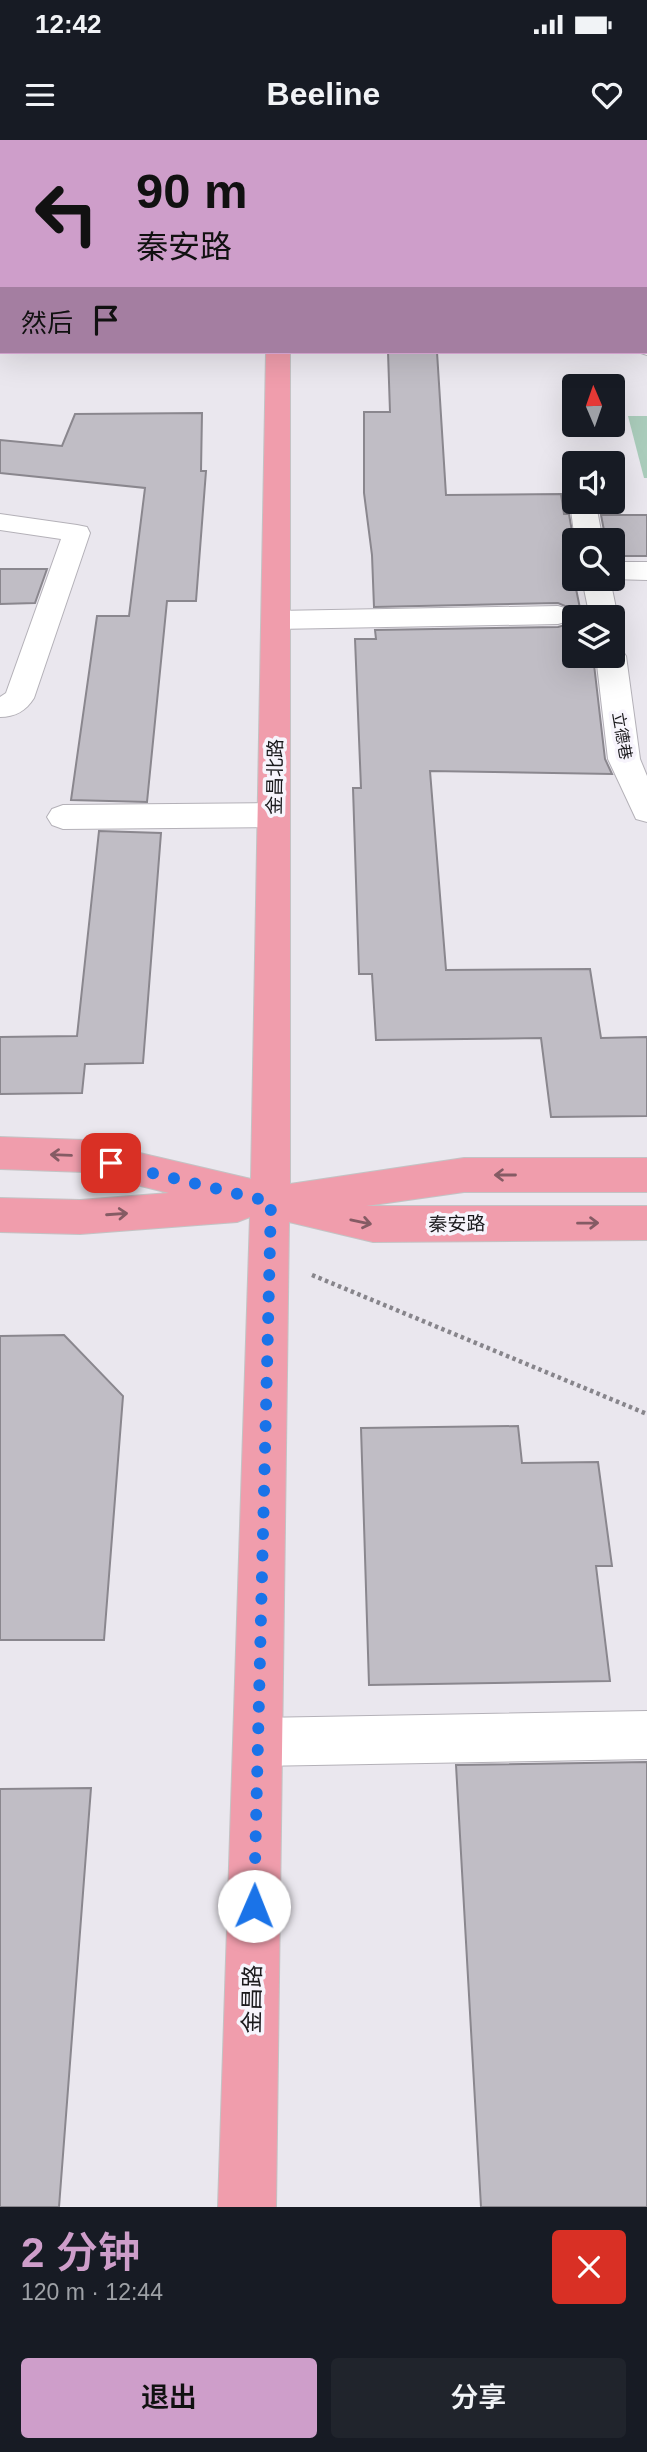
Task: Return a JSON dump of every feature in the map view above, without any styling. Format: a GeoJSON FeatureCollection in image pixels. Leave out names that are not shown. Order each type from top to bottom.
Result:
{"type":"FeatureCollection","features":[{"type":"Feature","properties":{"kind":"main road","name":"金昌北路"},"geometry":{"type":"LineString","coordinates":[[271,1202],[278,354]]}},
{"type":"Feature","properties":{"kind":"main road","name":"秦安路"},"geometry":{"type":"LineString","coordinates":[[0,1153],[84,1156],[373,1225],[647,1223]]}},
{"type":"Feature","properties":{"kind":"main road","name":"秦安路"},"geometry":{"type":"LineString","coordinates":[[0,1215],[80,1217],[271,1202],[464,1175],[647,1175]]}},
{"type":"Feature","properties":{"kind":"main road","name":"金昌路"},"geometry":{"type":"LineString","coordinates":[[247,2207],[271,1202]]}},
{"type":"Feature","properties":{"kind":"lane"},"geometry":{"type":"LineString","coordinates":[[0,522],[77,533],[19,698],[2,714]]}},
{"type":"Feature","properties":{"kind":"lane"},"geometry":{"type":"LineString","coordinates":[[625,571],[647,571]]}},
{"type":"Feature","properties":{"kind":"lane"},"geometry":{"type":"LineString","coordinates":[[276,620],[558,615]]}},
{"type":"Feature","properties":{"kind":"lane","name":"立德巷"},"geometry":{"type":"LineString","coordinates":[[613,668],[624,759],[647,811]]}},
{"type":"Feature","properties":{"kind":"lane"},"geometry":{"type":"LineString","coordinates":[[63,817],[274,815]]}},
{"type":"Feature","properties":{"kind":"lane"},"geometry":{"type":"LineString","coordinates":[[258,1742],[647,1735]]}},
{"type":"Feature","properties":{"kind":"path"},"geometry":{"type":"LineString","coordinates":[[270,1258],[647,1414]]}},
{"type":"Feature","properties":{"kind":"green space"},"geometry":{"type":"Polygon","coordinates":[[[628,416],[647,416],[647,478],[644,478],[628,416]]]}},
{"type":"Feature","properties":{"kind":"building"},"geometry":{"type":"Polygon","coordinates":[[[388,354],[437,354],[446,495],[561,494],[562,514],[569,514],[571,528],[562,528],[562,591],[576,591],[579,605],[558,603],[374,607],[372,555],[364,493],[364,412],[390,412],[388,354]]]}},
{"type":"Feature","properties":{"kind":"building"},"geometry":{"type":"Polygon","coordinates":[[[202,413],[201,471],[206,471],[196,601],[167,601],[147,802],[71,800],[97,616],[129,616],[145,488],[0,473],[0,440],[62,446],[75,414],[202,413]]]}},
{"type":"Feature","properties":{"kind":"building"},"geometry":{"type":"Polygon","coordinates":[[[601,515],[647,515],[647,556],[625,556],[625,528],[604,528],[601,515]]]}},
{"type":"Feature","properties":{"kind":"building"},"geometry":{"type":"Polygon","coordinates":[[[0,569],[47,569],[35,603],[0,604],[0,569]]]}},
{"type":"Feature","properties":{"kind":"building"},"geometry":{"type":"Polygon","coordinates":[[[562,626],[562,668],[594,668],[605,759],[612,774],[430,771],[446,970],[590,969],[601,1038],[647,1037],[647,1116],[551,1117],[541,1038],[376,1040],[372,974],[359,974],[353,788],[361,788],[355,639],[376,639],[375,630],[562,626]]]}},
{"type":"Feature","properties":{"kind":"building"},"geometry":{"type":"Polygon","coordinates":[[[99,831],[161,833],[143,1063],[85,1064],[82,1093],[0,1094],[0,1037],[77,1036],[99,831]]]}},
{"type":"Feature","properties":{"kind":"building"},"geometry":{"type":"Polygon","coordinates":[[[64,1335],[123,1396],[104,1640],[0,1640],[0,1336],[64,1335]]]}},
{"type":"Feature","properties":{"kind":"building"},"geometry":{"type":"Polygon","coordinates":[[[518,1426],[522,1463],[598,1462],[612,1566],[596,1566],[610,1681],[369,1685],[361,1428],[518,1426]]]}},
{"type":"Feature","properties":{"kind":"building"},"geometry":{"type":"Polygon","coordinates":[[[647,1762],[647,2207],[481,2207],[456,1765],[647,1762]]]}},
{"type":"Feature","properties":{"kind":"building"},"geometry":{"type":"Polygon","coordinates":[[[91,1788],[59,2207],[0,2207],[0,1789],[91,1788]]]}},
{"type":"Feature","properties":{"kind":"route"},"geometry":{"type":"LineString","coordinates":[[111,1163],[271,1202],[254,1906]]}}]}
